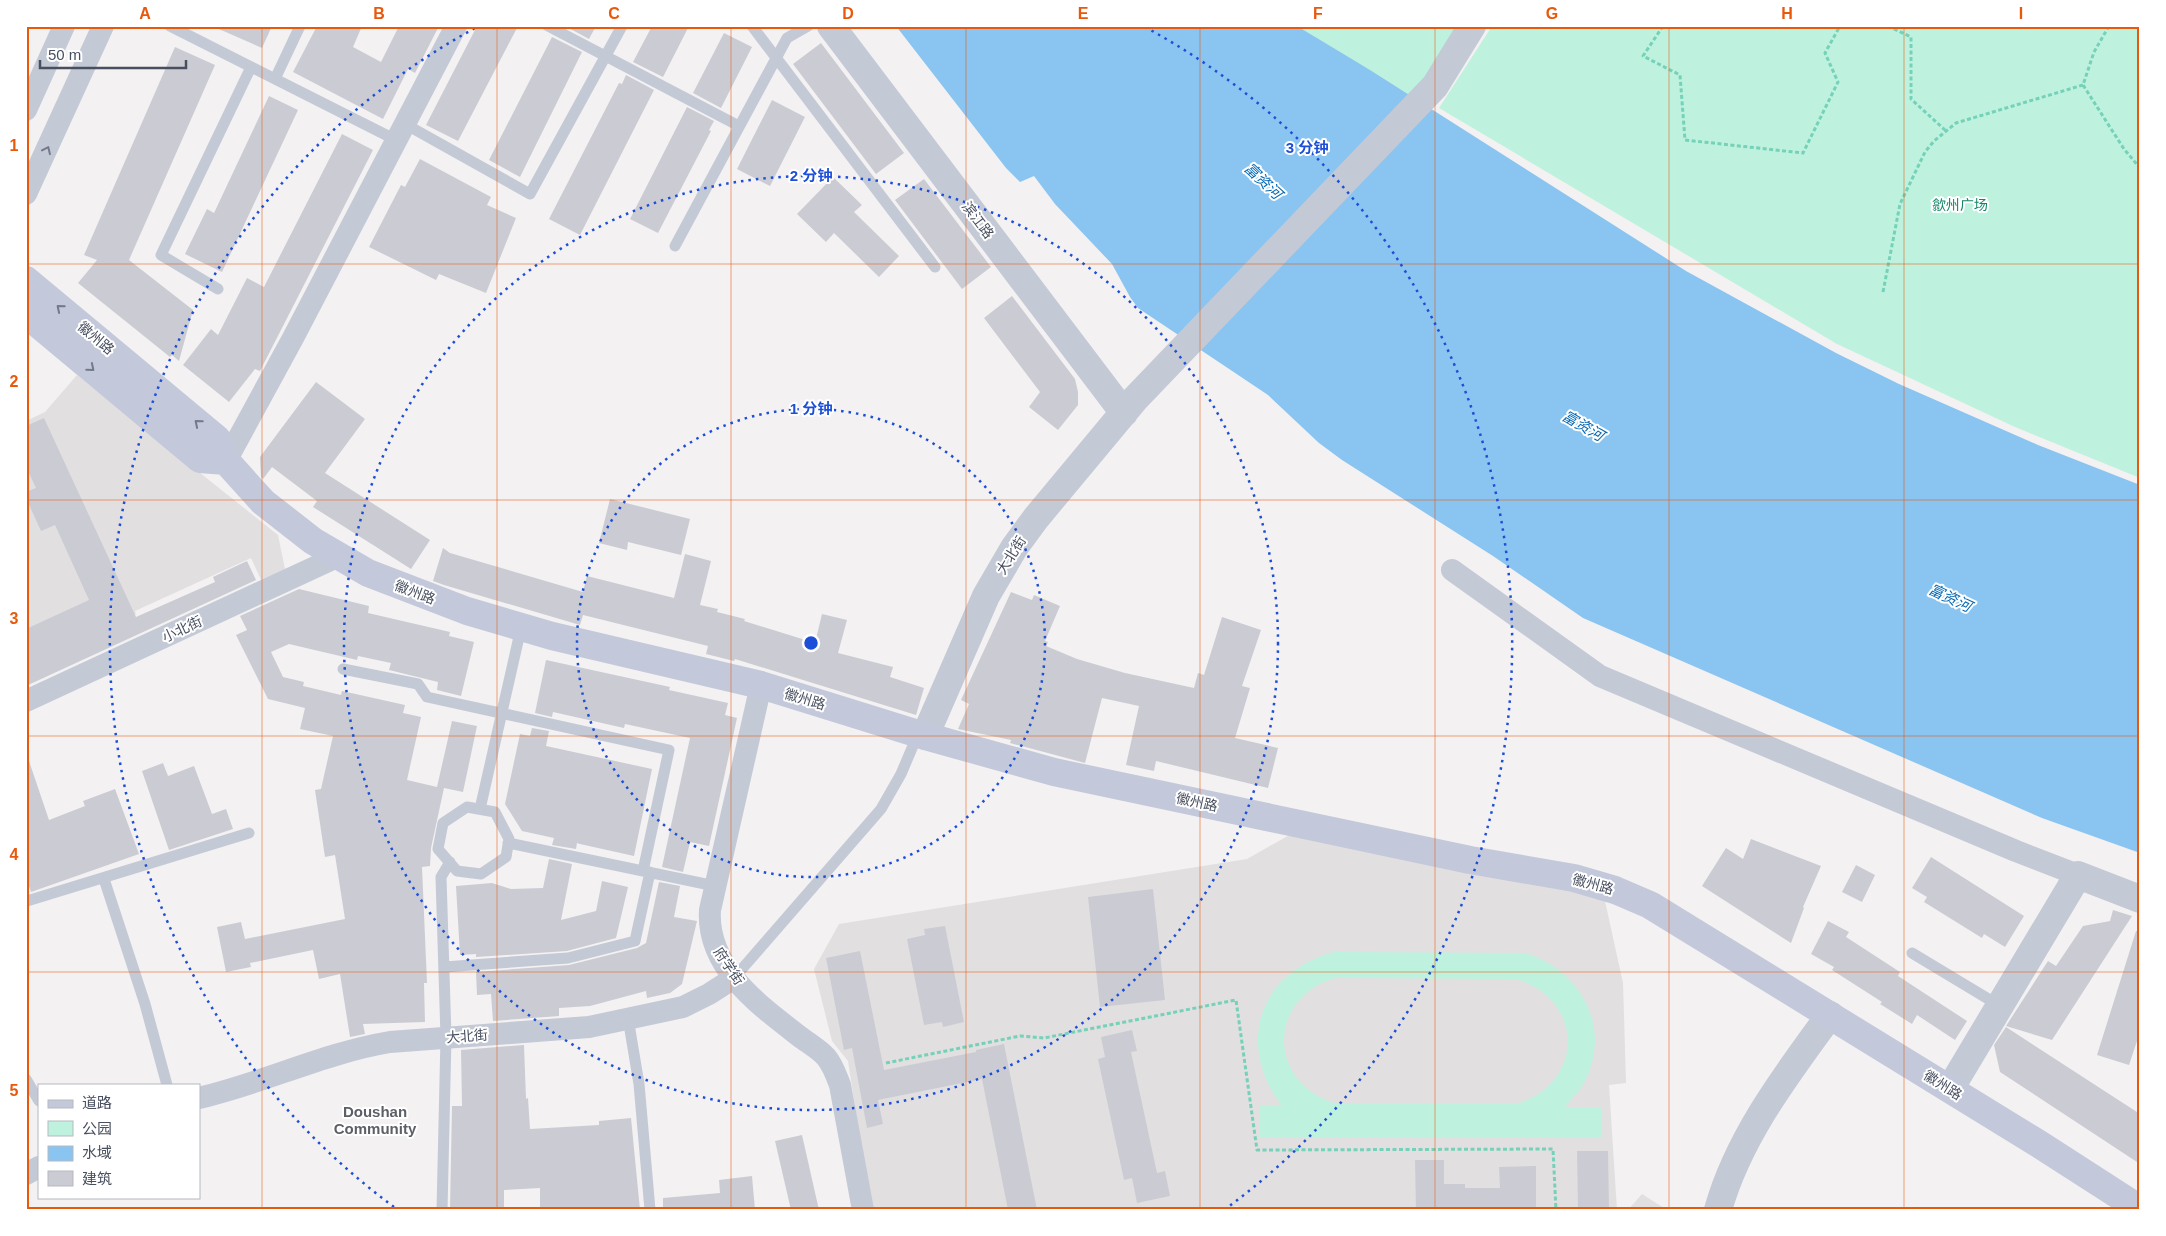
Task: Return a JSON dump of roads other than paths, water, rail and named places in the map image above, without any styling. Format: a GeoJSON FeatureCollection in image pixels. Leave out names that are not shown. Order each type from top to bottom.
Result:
{"type":"FeatureCollection","features":[{"type":"Feature","properties":{"kind":"main road","name":"徽州路"},"geometry":{"type":"LineString","coordinates":[[26,280],[217,439],[226,461],[264,502],[314,541],[338,556],[392,584],[467,612],[520,628],[761,685],[922,735],[1054,772],[1470,860],[1574,878],[1602,885],[1650,905],[1950,1089],[2140,1209]]}},
{"type":"Feature","properties":{"kind":"main road","name":"徽州路"},"geometry":{"type":"LineString","coordinates":[[26,314],[200,459],[226,461]]}},
{"type":"Feature","properties":{"kind":"street"},"geometry":{"type":"LineString","coordinates":[[26,110],[64,26]]}},
{"type":"Feature","properties":{"kind":"street"},"geometry":{"type":"LineString","coordinates":[[26,194],[103,26]]}},
{"type":"Feature","properties":{"kind":"street"},"geometry":{"type":"LineString","coordinates":[[226,461],[456,26]]}},
{"type":"Feature","properties":{"kind":"street","name":"滨江路"},"geometry":{"type":"LineString","coordinates":[[832,26],[1129,406]]}},
{"type":"Feature","properties":{"kind":"street","name":"大北街"},"geometry":{"type":"LineString","coordinates":[[922,735],[986,596],[1014,548],[1059,488],[1129,406],[1435,86],[1472,26]]}},
{"type":"Feature","properties":{"kind":"street","name":"小北街"},"geometry":{"type":"LineString","coordinates":[[26,701],[338,556]]}},
{"type":"Feature","properties":{"kind":"street"},"geometry":{"type":"LineString","coordinates":[[1452,570],[1600,676],[2016,851],[2140,899]]}},
{"type":"Feature","properties":{"kind":"street","name":"府学街"},"geometry":{"type":"LineString","coordinates":[[761,685],[710,910],[710,933],[714,945],[734,978],[766,1011],[826,1057],[834,1070],[840,1085],[863,1210]]}},
{"type":"Feature","properties":{"kind":"street"},"geometry":{"type":"LineString","coordinates":[[1950,1089],[2078,875]]}},
{"type":"Feature","properties":{"kind":"street","name":"大北街"},"geometry":{"type":"LineString","coordinates":[[200,1098],[229,1091],[339,1053],[366,1046],[589,1027],[683,1007],[710,994],[734,978]]}},
{"type":"Feature","properties":{"kind":"street"},"geometry":{"type":"LineString","coordinates":[[1721,1200],[1742,1148],[1780,1086],[1830,1015]]}},
{"type":"Feature","properties":{"kind":"street"},"geometry":{"type":"LineString","coordinates":[[26,1174],[38,1168]]}},
{"type":"Feature","properties":{"kind":"lane"},"geometry":{"type":"LineString","coordinates":[[170,26],[275,79],[400,132],[530,194],[622,26]]}},
{"type":"Feature","properties":{"kind":"lane"},"geometry":{"type":"LineString","coordinates":[[275,79],[300,26]]}},
{"type":"Feature","properties":{"kind":"lane"},"geometry":{"type":"LineString","coordinates":[[548,26],[740,126]]}},
{"type":"Feature","properties":{"kind":"lane"},"geometry":{"type":"LineString","coordinates":[[752,26],[936,267]]}},
{"type":"Feature","properties":{"kind":"lane"},"geometry":{"type":"LineString","coordinates":[[675,246],[787,38],[808,26]]}},
{"type":"Feature","properties":{"kind":"lane"},"geometry":{"type":"LineString","coordinates":[[218,289],[161,255],[251,67]]}},
{"type":"Feature","properties":{"kind":"lane"},"geometry":{"type":"LineString","coordinates":[[480,809],[520,628]]}},
{"type":"Feature","properties":{"kind":"lane"},"geometry":{"type":"LineString","coordinates":[[343,669],[418,684],[427,696],[669,750],[635,942],[568,958],[444,967]]}},
{"type":"Feature","properties":{"kind":"lane"},"geometry":{"type":"LineString","coordinates":[[734,978],[881,809],[922,735]]}},
{"type":"Feature","properties":{"kind":"lane"},"geometry":{"type":"LineString","coordinates":[[467,807],[496,812],[509,839],[508,843],[506,857],[481,874],[457,871],[438,849],[443,823],[467,807]]}},
{"type":"Feature","properties":{"kind":"lane"},"geometry":{"type":"LineString","coordinates":[[27,901],[104,879],[249,833]]}},
{"type":"Feature","properties":{"kind":"lane"},"geometry":{"type":"LineString","coordinates":[[508,843],[716,886]]}},
{"type":"Feature","properties":{"kind":"lane"},"geometry":{"type":"LineString","coordinates":[[442,1210],[446,1038],[441,876],[450,862]]}},
{"type":"Feature","properties":{"kind":"lane"},"geometry":{"type":"LineString","coordinates":[[104,879],[145,1004],[167,1084]]}},
{"type":"Feature","properties":{"kind":"lane"},"geometry":{"type":"LineString","coordinates":[[1912,953],[2000,1006]]}},
{"type":"Feature","properties":{"kind":"lane"},"geometry":{"type":"LineString","coordinates":[[628,1018],[639,1084],[650,1210]]}},
{"type":"Feature","properties":{"kind":"lane"},"geometry":{"type":"LineString","coordinates":[[26,1079],[38,1099]]}},
{"type":"Feature","properties":{"kind":"lane"},"geometry":{"type":"LineString","coordinates":[[1704,1210],[1721,1200]]}},
{"type":"Feature","properties":{"kind":"water","name":"富资河"},"geometry":{"type":"Polygon","coordinates":[[[896,26],[1297,26],[1370,70],[1686,271],[1836,353],[1899,384],[2038,445],[2140,485],[2140,853],[2042,818],[1583,618],[1493,556],[1342,460],[1319,443],[1268,395],[1138,308],[1112,264],[1055,204],[1034,176],[1020,182],[1006,168],[896,26]]]}},
{"type":"Feature","properties":{"kind":"district","name":"Doushan Community"},"geometry":{"type":"Point","coordinates":[375,1120]}},
{"type":"Feature","properties":{"kind":"park label","name":"歙州广场"},"geometry":{"type":"Point","coordinates":[1960,205]}}]}
